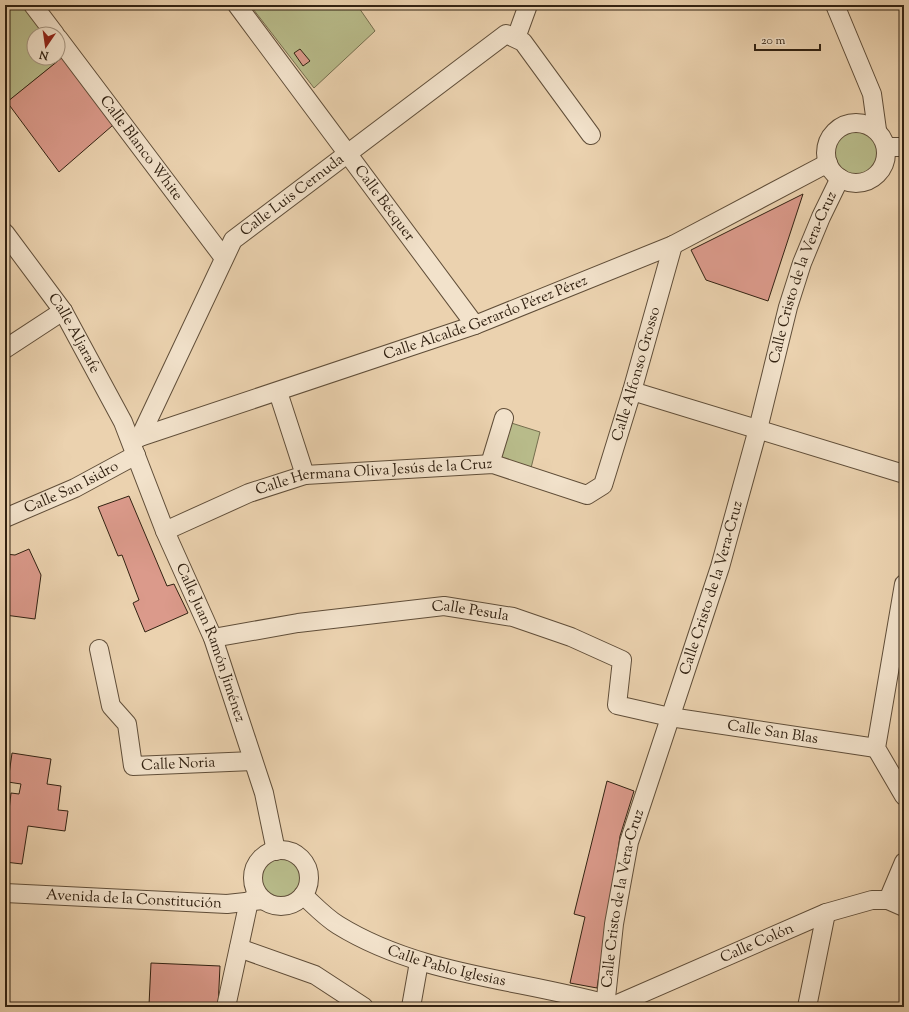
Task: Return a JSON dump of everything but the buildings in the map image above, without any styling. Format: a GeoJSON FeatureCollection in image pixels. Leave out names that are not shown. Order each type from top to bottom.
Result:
{"type":"FeatureCollection","features":[{"type":"Feature","properties":{"kind":"street"},"geometry":{"type":"LineString","coordinates":[[33,5],[49,26]]}},
{"type":"Feature","properties":{"kind":"street","name":"Calle Bécquer"},"geometry":{"type":"LineString","coordinates":[[236,5],[475,325]]}},
{"type":"Feature","properties":{"kind":"street"},"geometry":{"type":"LineString","coordinates":[[528,5],[511,36],[523,42],[591,135]]}},
{"type":"Feature","properties":{"kind":"street"},"geometry":{"type":"LineString","coordinates":[[835,5],[872,94],[877,130]]}},
{"type":"Feature","properties":{"kind":"street","name":"Calle Luis Cernuda"},"geometry":{"type":"LineString","coordinates":[[135,444],[232,240],[346,153],[511,36]]}},
{"type":"Feature","properties":{"kind":"street","name":"Calle Blanco White"},"geometry":{"type":"LineString","coordinates":[[66,49],[224,258]]}},
{"type":"Feature","properties":{"kind":"street"},"geometry":{"type":"LineString","coordinates":[[858,122],[868,124],[877,130],[883,138],[895,147],[886,157],[884,167],[878,174],[869,180],[860,183],[850,182],[840,178],[833,172],[828,163],[826,153],[827,143],[832,134],[839,127],[849,123],[858,122]]}},
{"type":"Feature","properties":{"kind":"street","name":"Calle Alcalde Gerardo Pérez Pérez"},"geometry":{"type":"LineString","coordinates":[[135,444],[278,392],[475,325],[673,245],[828,163]]}},
{"type":"Feature","properties":{"kind":"street","name":"Calle Cristo de la Vera-Cruz"},"geometry":{"type":"LineString","coordinates":[[610,1006],[614,924],[629,842],[720,567],[758,429],[788,307],[821,217],[840,178]]}},
{"type":"Feature","properties":{"kind":"street","name":"Calle Aljarafe"},"geometry":{"type":"LineString","coordinates":[[5,233],[63,312],[135,444]]}},
{"type":"Feature","properties":{"kind":"street","name":"Calle Alfonso Grosso"},"geometry":{"type":"LineString","coordinates":[[587,495],[603,485],[632,391],[673,245]]}},
{"type":"Feature","properties":{"kind":"street"},"geometry":{"type":"LineString","coordinates":[[5,349],[63,312]]}},
{"type":"Feature","properties":{"kind":"street"},"geometry":{"type":"LineString","coordinates":[[632,391],[904,474]]}},
{"type":"Feature","properties":{"kind":"street"},"geometry":{"type":"LineString","coordinates":[[278,392],[305,475]]}},
{"type":"Feature","properties":{"kind":"street"},"geometry":{"type":"LineString","coordinates":[[490,464],[504,418]]}},
{"type":"Feature","properties":{"kind":"street","name":"Calle San Isidro"},"geometry":{"type":"LineString","coordinates":[[5,518],[75,488],[135,444]]}},
{"type":"Feature","properties":{"kind":"street","name":"Calle Juan Ramón Jiménez"},"geometry":{"type":"LineString","coordinates":[[135,444],[165,530],[214,638],[264,793],[276,851]]}},
{"type":"Feature","properties":{"kind":"street","name":"Calle Hermana Oliva Jesús de la Cruz"},"geometry":{"type":"LineString","coordinates":[[165,530],[249,493],[305,475],[490,464],[587,495]]}},
{"type":"Feature","properties":{"kind":"street"},"geometry":{"type":"LineString","coordinates":[[904,584],[898,657],[876,748],[904,796]]}},
{"type":"Feature","properties":{"kind":"street","name":"Calle Pesula"},"geometry":{"type":"LineString","coordinates":[[214,638],[298,623],[444,606],[513,617],[571,636],[622,660],[617,705],[670,717]]}},
{"type":"Feature","properties":{"kind":"street","name":"Calle Noria"},"geometry":{"type":"LineString","coordinates":[[99,649],[111,706],[128,724],[133,766],[253,761]]}},
{"type":"Feature","properties":{"kind":"street","name":"Calle San Blas"},"geometry":{"type":"LineString","coordinates":[[670,717],[876,748]]}},
{"type":"Feature","properties":{"kind":"street"},"geometry":{"type":"LineString","coordinates":[[226,1007],[239,948],[256,901],[257,893],[253,885],[254,872],[260,859],[276,851],[285,851],[294,854],[302,860],[306,868],[308,878],[307,887],[303,896],[292,903],[280,906],[256,901]]}},
{"type":"Feature","properties":{"kind":"street"},"geometry":{"type":"LineString","coordinates":[[896,904],[904,862]]}},
{"type":"Feature","properties":{"kind":"street","name":"Avenida de la Constitución"},"geometry":{"type":"LineString","coordinates":[[5,893],[227,904],[256,901]]}},
{"type":"Feature","properties":{"kind":"street","name":"Calle Pablo Iglesias"},"geometry":{"type":"LineString","coordinates":[[303,896],[336,924],[378,946],[419,962],[610,1006]]}},
{"type":"Feature","properties":{"kind":"street","name":"Calle Colón"},"geometry":{"type":"LineString","coordinates":[[610,1006],[826,913],[872,900],[896,904]]}},
{"type":"Feature","properties":{"kind":"street"},"geometry":{"type":"LineString","coordinates":[[808,1007],[826,913]]}},
{"type":"Feature","properties":{"kind":"street"},"geometry":{"type":"LineString","coordinates":[[239,948],[315,975],[364,1007]]}},
{"type":"Feature","properties":{"kind":"street"},"geometry":{"type":"LineString","coordinates":[[411,1007],[419,962]]}},
{"type":"Feature","properties":{"kind":"green space"},"geometry":{"type":"Polygon","coordinates":[[[5,5],[33,5],[49,26],[26,26],[26,66],[52,66],[5,104],[5,5]]]}},
{"type":"Feature","properties":{"kind":"green space"},"geometry":{"type":"Polygon","coordinates":[[[250,5],[357,5],[375,31],[314,88],[250,5]]]}},
{"type":"Feature","properties":{"kind":"green space"},"geometry":{"type":"Polygon","coordinates":[[[851,127],[861,127],[874,134],[881,147],[881,157],[874,170],[861,177],[851,177],[842,173],[835,166],[831,157],[831,147],[835,138],[842,131],[851,127]]]}},
{"type":"Feature","properties":{"kind":"green space"},"geometry":{"type":"Polygon","coordinates":[[[505,421],[540,432],[529,476],[493,464],[505,421]]]}},
{"type":"Feature","properties":{"kind":"green space"},"geometry":{"type":"Polygon","coordinates":[[[277,856],[285,856],[290,857],[297,862],[302,869],[302,887],[297,894],[290,899],[277,900],[269,897],[262,890],[259,882],[259,874],[262,866],[269,859],[277,856]]]}}]}
